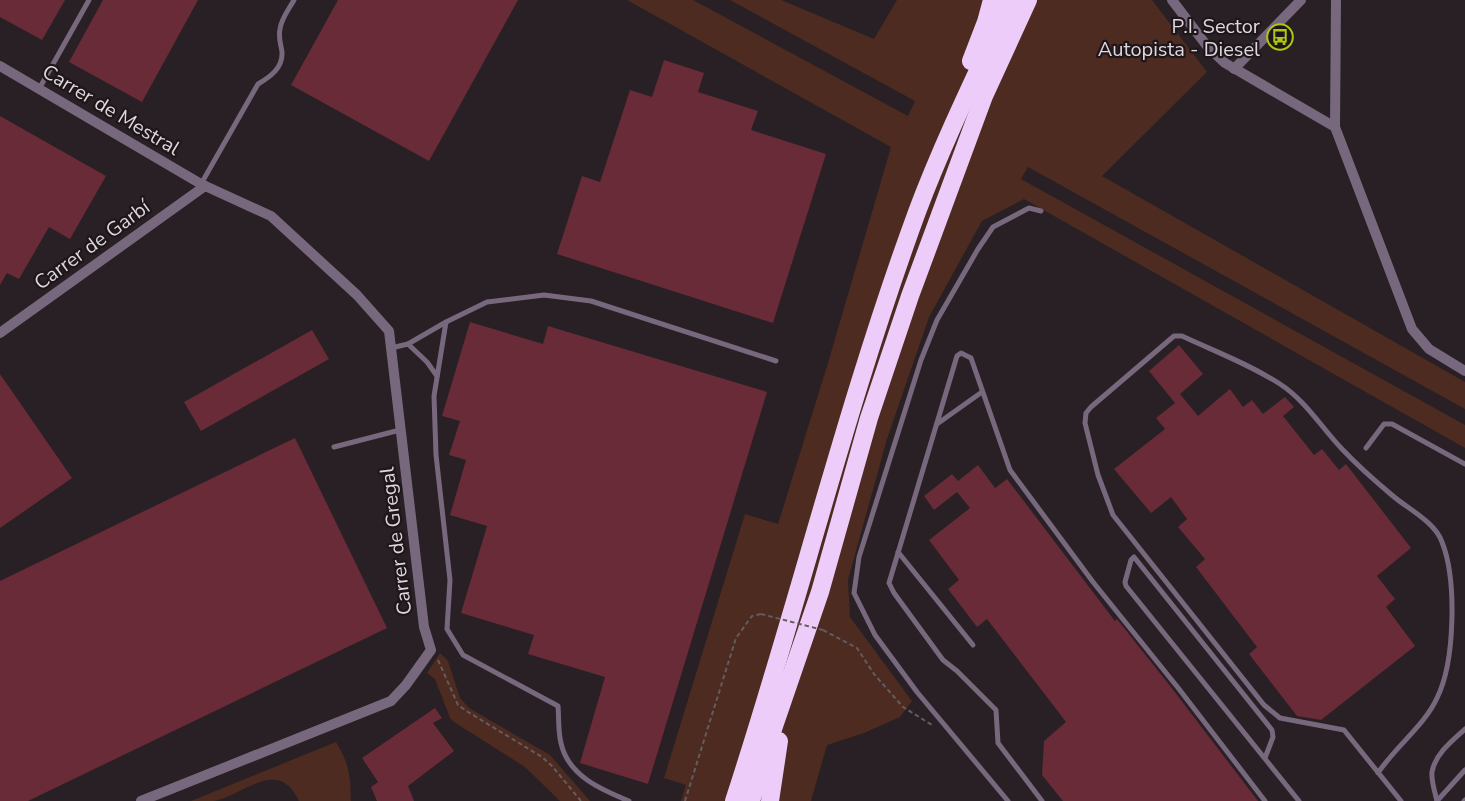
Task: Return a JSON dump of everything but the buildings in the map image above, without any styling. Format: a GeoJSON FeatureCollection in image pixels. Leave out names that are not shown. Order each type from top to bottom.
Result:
{"type":"FeatureCollection","features":[{"type":"Feature","properties":{"kind":"highway"},"geometry":{"type":"LineString","coordinates":[[734,801],[761,720],[870,352],[934,158],[992,0]]}},
{"type":"Feature","properties":{"kind":"highway"},"geometry":{"type":"LineString","coordinates":[[918,209],[1011,0]]}},
{"type":"Feature","properties":{"kind":"highway"},"geometry":{"type":"LineString","coordinates":[[751,801],[820,592],[872,406],[926,250],[984,96],[1028,0]]}},
{"type":"Feature","properties":{"kind":"highway"},"geometry":{"type":"LineString","coordinates":[[963,153],[1041,0]]}},
{"type":"Feature","properties":{"kind":"highway"},"geometry":{"type":"LineString","coordinates":[[770,801],[778,745],[795,665]]}},
{"type":"Feature","properties":{"kind":"street"},"geometry":{"type":"LineString","coordinates":[[1234,69],[1301,0]]}},
{"type":"Feature","properties":{"kind":"street"},"geometry":{"type":"LineString","coordinates":[[1336,0],[1335,128],[1412,329],[1429,349],[1465,371]]}},
{"type":"Feature","properties":{"kind":"street"},"geometry":{"type":"LineString","coordinates":[[1176,3],[1207,46],[1234,69],[1335,128]]}},
{"type":"Feature","properties":{"kind":"street","name":"Carrer de Mestral"},"geometry":{"type":"LineString","coordinates":[[0,66],[203,185]]}},
{"type":"Feature","properties":{"kind":"street","name":"Carrer de Garbí"},"geometry":{"type":"LineString","coordinates":[[0,333],[203,185]]}},
{"type":"Feature","properties":{"kind":"street","name":"Carrer de Gregal"},"geometry":{"type":"LineString","coordinates":[[203,185],[271,216],[357,295],[389,332],[424,627],[431,650]]}},
{"type":"Feature","properties":{"kind":"street"},"geometry":{"type":"LineString","coordinates":[[141,801],[391,701],[406,686],[431,650]]}},
{"type":"Feature","properties":{"kind":"lane"},"geometry":{"type":"LineString","coordinates":[[39,89],[89,0]]}},
{"type":"Feature","properties":{"kind":"lane"},"geometry":{"type":"LineString","coordinates":[[203,185],[258,84],[271,77],[279,66],[282,54],[278,38],[280,26],[294,0]]}},
{"type":"Feature","properties":{"kind":"lane"},"geometry":{"type":"LineString","coordinates":[[1008,801],[943,726],[875,635],[854,593],[859,557],[921,360],[937,320],[993,227],[1029,208],[1041,212]]}},
{"type":"Feature","properties":{"kind":"lane"},"geometry":{"type":"LineString","coordinates":[[390,348],[408,344],[487,302],[544,296],[591,302],[776,361]]}},
{"type":"Feature","properties":{"kind":"lane"},"geometry":{"type":"LineString","coordinates":[[446,322],[434,396],[436,455],[450,580],[447,628],[463,655],[558,706],[561,744],[573,768],[597,788],[629,801]]}},
{"type":"Feature","properties":{"kind":"lane"},"geometry":{"type":"LineString","coordinates":[[1378,773],[1390,755],[1427,714],[1437,700],[1443,684],[1448,656],[1452,591],[1442,540],[1434,529],[1391,495],[1341,449],[1313,412],[1281,384],[1182,336],[1174,336],[1090,407],[1086,413],[1085,423],[1098,475],[1113,515],[1264,705],[1280,718],[1344,730],[1378,773],[1401,801]]}},
{"type":"Feature","properties":{"kind":"lane"},"geometry":{"type":"LineString","coordinates":[[408,344],[427,362],[437,376]]}},
{"type":"Feature","properties":{"kind":"lane"},"geometry":{"type":"LineString","coordinates":[[1042,801],[998,743],[996,710],[957,670],[943,660],[889,583],[957,356],[961,353],[971,358],[1010,470],[1093,582],[1265,801]]}},
{"type":"Feature","properties":{"kind":"lane"},"geometry":{"type":"LineString","coordinates":[[936,424],[982,392]]}},
{"type":"Feature","properties":{"kind":"lane"},"geometry":{"type":"LineString","coordinates":[[1366,448],[1384,424],[1392,424],[1465,464]]}},
{"type":"Feature","properties":{"kind":"lane"},"geometry":{"type":"LineString","coordinates":[[334,447],[400,430]]}},
{"type":"Feature","properties":{"kind":"lane"},"geometry":{"type":"LineString","coordinates":[[898,552],[973,645]]}},
{"type":"Feature","properties":{"kind":"lane"},"geometry":{"type":"LineString","coordinates":[[1265,758],[1273,737],[1272,730],[1134,557],[1131,560],[1126,586],[1299,801]]}},
{"type":"Feature","properties":{"kind":"lane"},"geometry":{"type":"LineString","coordinates":[[1437,801],[1432,774],[1435,762],[1465,729]]}},
{"type":"Feature","properties":{"kind":"lane"},"geometry":{"type":"LineString","coordinates":[[1437,801],[1465,770]]}},
{"type":"Feature","properties":{"kind":"path"},"geometry":{"type":"LineString","coordinates":[[685,801],[736,638],[752,616],[761,614],[823,630],[857,648],[874,674],[903,707],[928,724],[943,726]]}},
{"type":"Feature","properties":{"kind":"path"},"geometry":{"type":"LineString","coordinates":[[431,650],[440,662],[458,705],[542,757],[581,801]]}},
{"type":"Feature","properties":{"kind":"shaded area"},"geometry":{"type":"Polygon","coordinates":[[[627,0],[693,0],[908,116],[915,101],[730,0],[781,0],[874,39],[897,0],[1152,0],[1207,72],[1102,176],[1465,382],[1465,409],[1028,167],[1021,179],[1465,425],[1465,448],[1024,199],[982,221],[929,317],[887,439],[848,580],[850,617],[912,701],[900,717],[864,733],[827,745],[811,801],[681,801],[686,785],[664,778],[745,514],[778,524],[891,147],[627,0]]]}},
{"type":"Feature","properties":{"kind":"shaded area"},"geometry":{"type":"Polygon","coordinates":[[[440,653],[448,661],[460,698],[469,708],[550,755],[590,801],[560,801],[525,767],[454,722],[450,718],[435,679],[427,673],[440,653]]]}},
{"type":"Feature","properties":{"kind":"shaded area"},"geometry":{"type":"Polygon","coordinates":[[[336,742],[348,770],[351,801],[299,801],[291,788],[281,781],[271,780],[260,782],[214,801],[191,801],[336,742]]]}},
{"type":"Feature","properties":{"kind":"place","name":"P.I. Sector Autopista - Diesel"},"geometry":{"type":"Point","coordinates":[1280,37]}}]}
